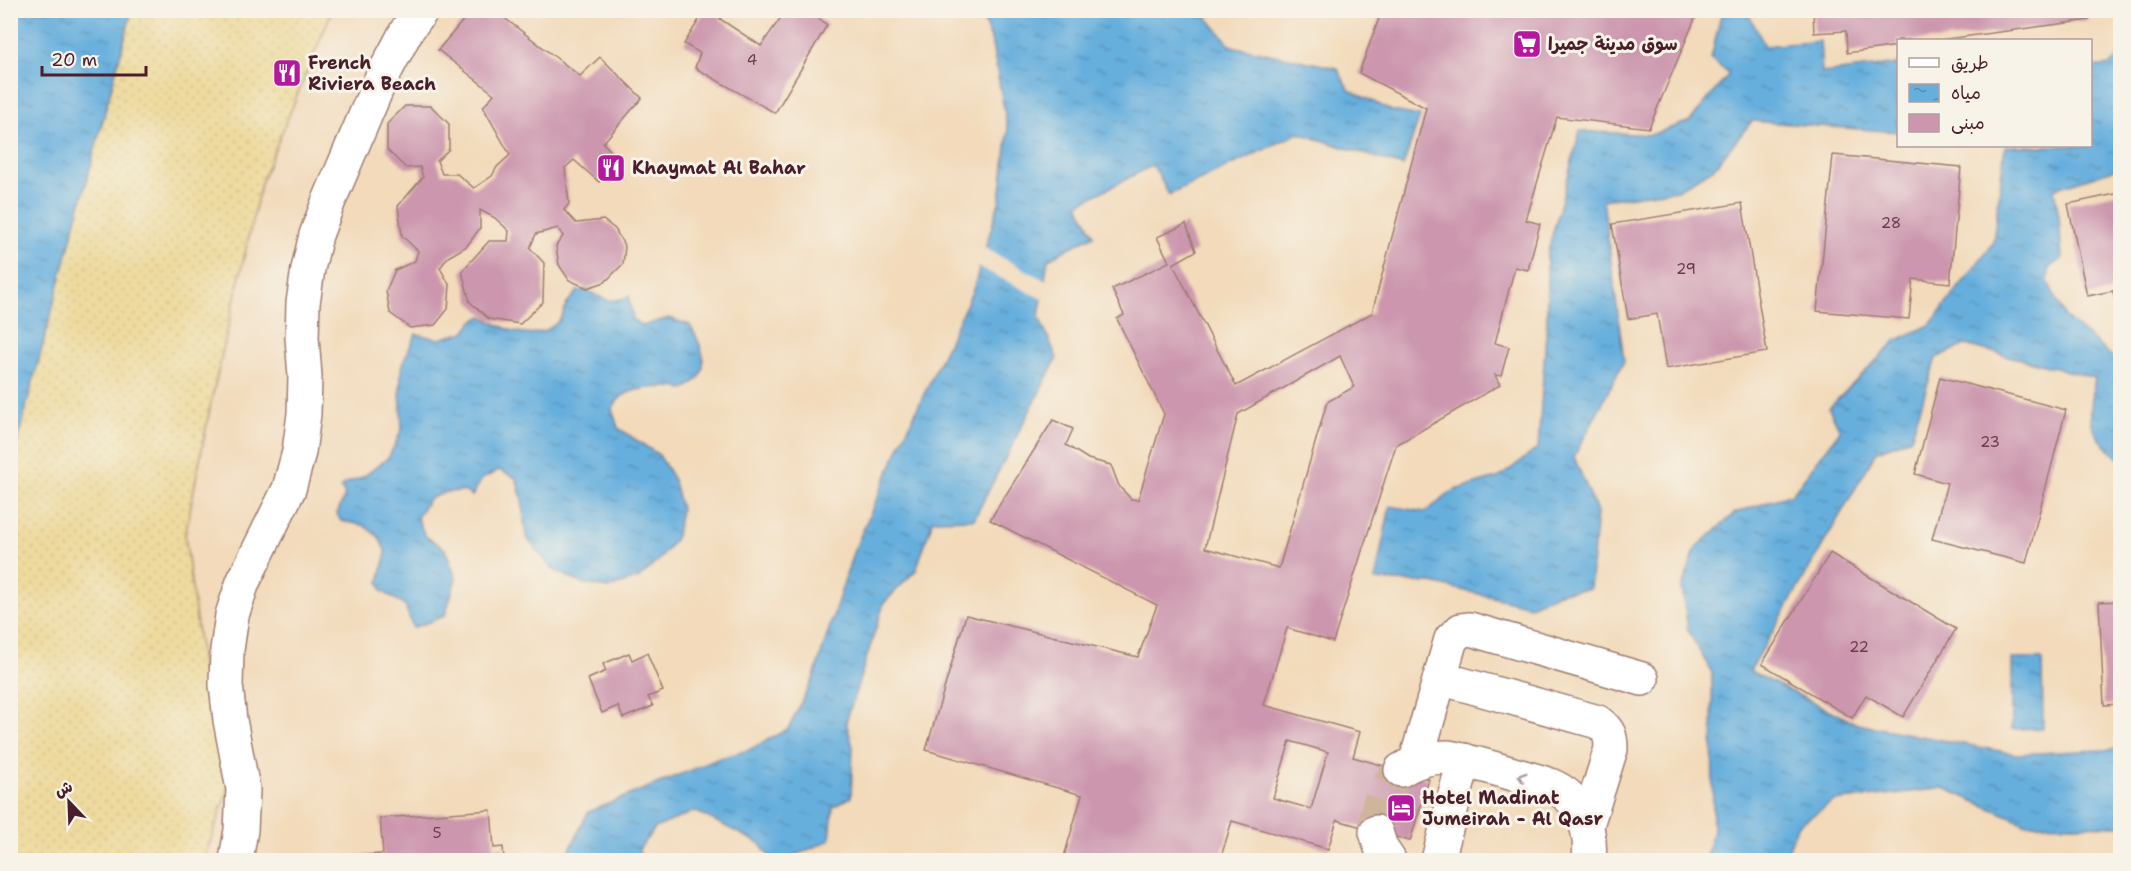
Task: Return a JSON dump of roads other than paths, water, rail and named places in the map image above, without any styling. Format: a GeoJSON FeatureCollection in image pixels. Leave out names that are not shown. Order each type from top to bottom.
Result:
{"type":"FeatureCollection","features":[{"type":"Feature","properties":{"kind":"lane"},"geometry":{"type":"LineString","coordinates":[[236,861],[241,830],[243,789],[226,685],[227,650],[232,615],[243,582],[289,489],[299,452],[304,414],[303,303],[316,235],[380,81],[407,30],[422,10]]}},
{"type":"Feature","properties":{"kind":"lane"},"geometry":{"type":"LineString","coordinates":[[1589,861],[1591,843],[1587,825],[1579,808],[1566,795],[1550,785],[1448,757],[1431,757],[1408,766],[1455,633],[1470,629],[1642,679]]}},
{"type":"Feature","properties":{"kind":"lane"},"geometry":{"type":"LineString","coordinates":[[1440,678],[1598,722],[1607,729],[1611,739],[1611,750],[1587,825]]}},
{"type":"Feature","properties":{"kind":"lane"},"geometry":{"type":"LineString","coordinates":[[1438,861],[1464,760]]}},
{"type":"Feature","properties":{"kind":"water"},"geometry":{"type":"Polygon","coordinates":[[[11,11],[132,11],[11,464],[11,11]]]}},
{"type":"Feature","properties":{"kind":"water"},"geometry":{"type":"Polygon","coordinates":[[[981,11],[1202,11],[1231,46],[1337,68],[1349,90],[1392,111],[1420,116],[1403,166],[1299,133],[1169,195],[1153,165],[1078,204],[1094,235],[1048,259],[1039,317],[1057,358],[974,519],[933,520],[916,570],[884,603],[846,722],[853,747],[851,797],[833,807],[830,840],[785,860],[772,860],[759,843],[695,811],[655,828],[639,849],[641,860],[565,860],[588,812],[720,758],[749,750],[788,729],[814,677],[853,553],[902,441],[973,290],[1000,199],[1008,130],[991,39],[981,11]]]}},
{"type":"Feature","properties":{"kind":"water"},"geometry":{"type":"Polygon","coordinates":[[[1747,11],[1765,46],[1820,41],[1822,73],[1897,64],[1897,132],[1752,121],[1713,169],[1677,190],[1603,200],[1624,361],[1574,457],[1597,512],[1590,589],[1562,592],[1530,606],[1432,583],[1375,580],[1390,506],[1425,512],[1455,490],[1500,477],[1538,448],[1547,320],[1547,255],[1580,131],[1651,135],[1690,121],[1729,74],[1711,59],[1721,15],[1747,11]]]}},
{"type":"Feature","properties":{"kind":"water"},"geometry":{"type":"Polygon","coordinates":[[[2120,57],[2120,168],[2054,189],[2062,259],[2049,268],[2048,282],[2066,318],[2120,363],[2120,460],[2101,440],[2092,424],[2091,405],[2095,378],[1965,345],[1936,358],[1911,438],[1877,451],[1750,671],[1857,724],[2016,754],[2120,749],[2120,826],[2027,824],[1944,788],[1834,801],[1797,826],[1785,860],[1705,860],[1713,830],[1712,673],[1688,630],[1682,588],[1696,548],[1735,513],[1792,494],[1840,431],[1829,408],[1897,340],[1930,325],[1993,243],[2005,147],[2092,147],[2092,67],[2109,65],[2120,57]]]}},
{"type":"Feature","properties":{"kind":"water"},"geometry":{"type":"Polygon","coordinates":[[[586,290],[612,300],[629,296],[633,319],[642,326],[669,318],[690,325],[699,343],[703,356],[702,370],[693,383],[685,389],[671,387],[630,392],[620,398],[612,409],[618,428],[659,455],[673,478],[681,509],[676,538],[660,559],[639,578],[608,588],[581,583],[552,569],[526,537],[522,499],[516,478],[499,470],[482,479],[472,496],[464,491],[446,492],[429,499],[417,517],[425,536],[445,549],[456,578],[445,616],[413,628],[405,605],[382,591],[379,582],[386,553],[379,537],[363,525],[341,521],[337,514],[345,495],[341,488],[363,477],[389,457],[402,429],[400,390],[402,365],[416,334],[439,339],[465,332],[473,321],[482,316],[522,333],[542,332],[552,327],[560,319],[568,302],[578,291],[586,290]]]}},
{"type":"Feature","properties":{"kind":"water"},"geometry":{"type":"Polygon","coordinates":[[[2012,659],[2042,659],[2043,728],[2012,729],[2012,659]]]}},
{"type":"Feature","properties":{"kind":"tunnel"},"geometry":{"type":"LineString","coordinates":[[1376,832],[1378,806],[1381,798],[1401,770]]}},
{"type":"Feature","properties":{"kind":"place","name":"سوق مدينة جميرا"},"geometry":{"type":"Point","coordinates":[1527,44]}},
{"type":"Feature","properties":{"kind":"place","name":"French Riviera Beach"},"geometry":{"type":"Point","coordinates":[287,73]}},
{"type":"Feature","properties":{"kind":"place","name":"Khaymat Al Bahar"},"geometry":{"type":"Point","coordinates":[611,168]}},
{"type":"Feature","properties":{"kind":"place","name":"Hotel Madinat Jumeirah - Al Qasr"},"geometry":{"type":"Point","coordinates":[1401,808]}}]}
